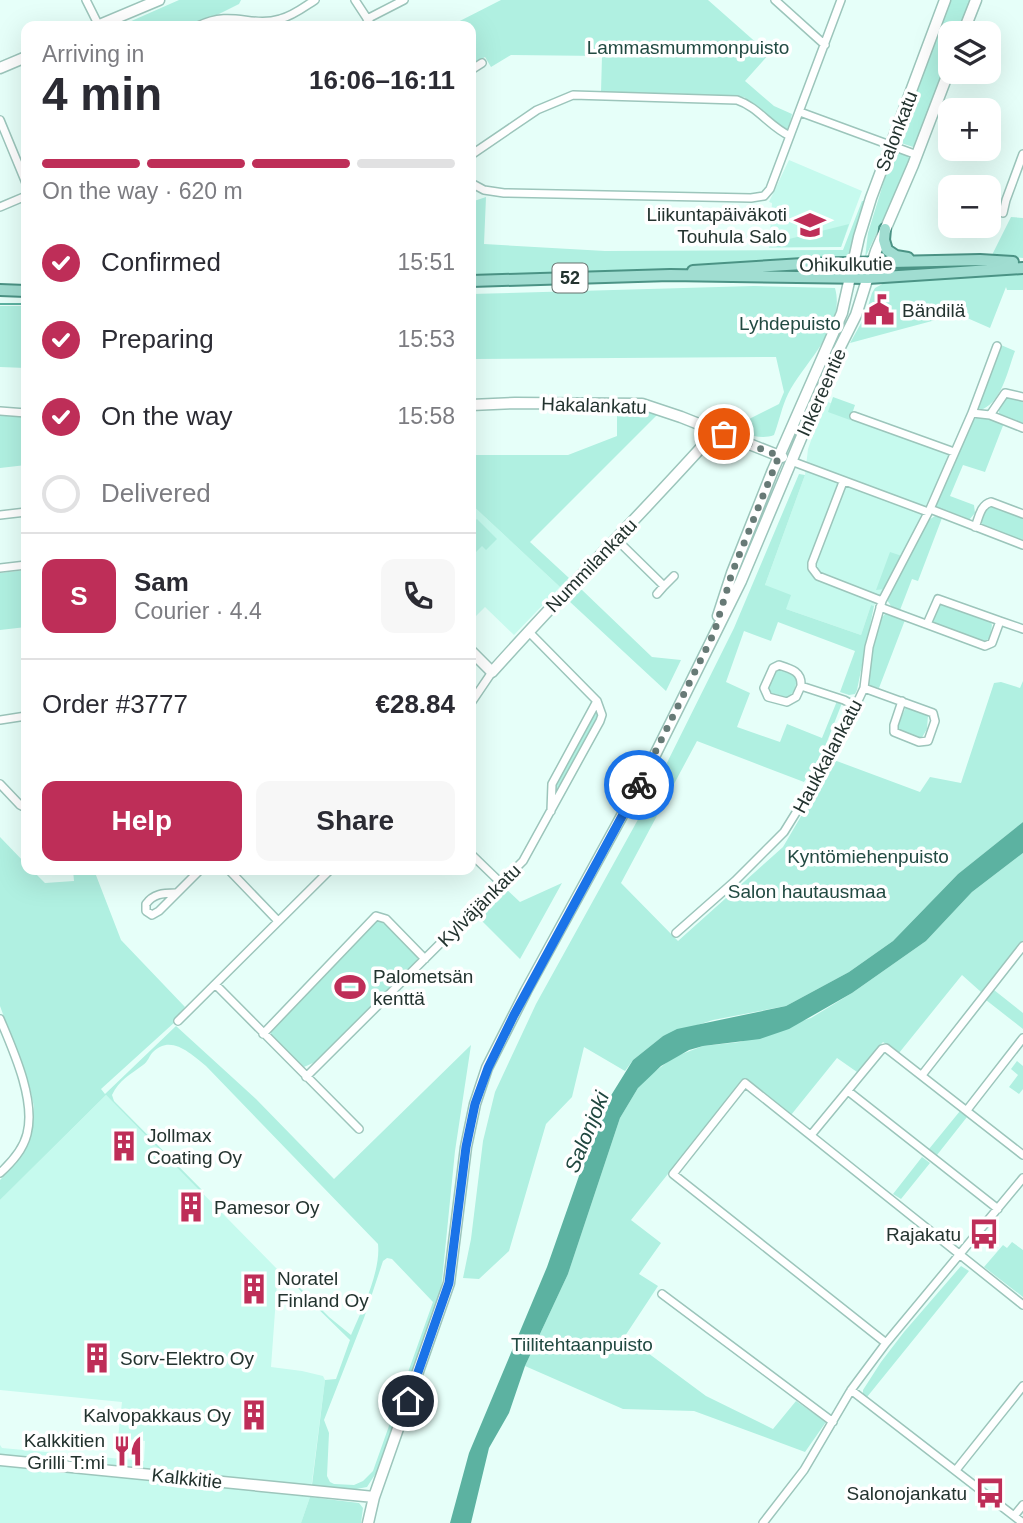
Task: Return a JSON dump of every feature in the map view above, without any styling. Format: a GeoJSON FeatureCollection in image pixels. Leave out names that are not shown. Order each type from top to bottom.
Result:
{"type":"FeatureCollection","features":[{"type":"Feature","properties":{"kind":"main road"},"geometry":{"type":"LineString","coordinates":[[885,229],[885,246],[890,253],[924,261]]}},
{"type":"Feature","properties":{"kind":"main road","name":"Ohikulkutie"},"geometry":{"type":"LineString","coordinates":[[670,275],[749,266],[924,261],[980,260],[1023,266]]}},
{"type":"Feature","properties":{"kind":"main road","name":"Ohikulkutie"},"geometry":{"type":"LineString","coordinates":[[476,281],[670,275],[868,278],[1023,266]]}},
{"type":"Feature","properties":{"kind":"main road"},"geometry":{"type":"LineString","coordinates":[[0,290],[21,291]]}},
{"type":"Feature","properties":{"kind":"street"},"geometry":{"type":"LineString","coordinates":[[86,0],[96,21]]}},
{"type":"Feature","properties":{"kind":"street"},"geometry":{"type":"LineString","coordinates":[[110,21],[159,0]]}},
{"type":"Feature","properties":{"kind":"street"},"geometry":{"type":"LineString","coordinates":[[271,21],[279,20],[315,0]]}},
{"type":"Feature","properties":{"kind":"street"},"geometry":{"type":"LineString","coordinates":[[355,0],[369,21]]}},
{"type":"Feature","properties":{"kind":"street"},"geometry":{"type":"LineString","coordinates":[[373,21],[404,0]]}},
{"type":"Feature","properties":{"kind":"street"},"geometry":{"type":"LineString","coordinates":[[775,0],[825,45]]}},
{"type":"Feature","properties":{"kind":"street"},"geometry":{"type":"LineString","coordinates":[[476,186],[484,190],[504,193],[751,198],[764,196],[770,188],[800,112],[841,0]]}},
{"type":"Feature","properties":{"kind":"street","name":"Salonkatu"},"geometry":{"type":"LineString","coordinates":[[853,264],[863,222],[945,0]]}},
{"type":"Feature","properties":{"kind":"street"},"geometry":{"type":"LineString","coordinates":[[968,21],[976,0]]}},
{"type":"Feature","properties":{"kind":"street"},"geometry":{"type":"LineString","coordinates":[[209,21],[224,18],[242,21]]}},
{"type":"Feature","properties":{"kind":"street"},"geometry":{"type":"LineString","coordinates":[[0,68],[21,59]]}},
{"type":"Feature","properties":{"kind":"street"},"geometry":{"type":"LineString","coordinates":[[476,67],[482,63]]}},
{"type":"Feature","properties":{"kind":"street","name":"Salonkatu"},"geometry":{"type":"LineString","coordinates":[[872,264],[944,84]]}},
{"type":"Feature","properties":{"kind":"street"},"geometry":{"type":"LineString","coordinates":[[476,152],[537,110],[573,95],[737,100],[747,103],[776,130],[790,136]]}},
{"type":"Feature","properties":{"kind":"street"},"geometry":{"type":"LineString","coordinates":[[800,112],[917,155]]}},
{"type":"Feature","properties":{"kind":"street"},"geometry":{"type":"LineString","coordinates":[[0,120],[21,171]]}},
{"type":"Feature","properties":{"kind":"street"},"geometry":{"type":"LineString","coordinates":[[1003,213],[1023,154]]}},
{"type":"Feature","properties":{"kind":"street"},"geometry":{"type":"LineString","coordinates":[[0,207],[21,198]]}},
{"type":"Feature","properties":{"kind":"street","name":"Inkereentie"},"geometry":{"type":"LineString","coordinates":[[714,633],[732,573],[779,456],[838,324],[853,264]]}},
{"type":"Feature","properties":{"kind":"street","name":"Inkereentie"},"geometry":{"type":"LineString","coordinates":[[368,1523],[374,1497],[449,1283],[466,1147],[475,1104],[488,1068],[507,1027],[653,759],[759,543],[836,355],[856,315],[872,264]]}},
{"type":"Feature","properties":{"kind":"street","name":"Haukkalankatu"},"geometry":{"type":"LineString","coordinates":[[676,933],[746,872],[784,832],[836,748],[864,688],[869,647],[881,604],[929,511],[972,413],[997,346]]}},
{"type":"Feature","properties":{"kind":"street"},"geometry":{"type":"LineString","coordinates":[[990,415],[1005,393],[1023,397]]}},
{"type":"Feature","properties":{"kind":"street","name":"Hakalankatu"},"geometry":{"type":"LineString","coordinates":[[476,405],[523,402],[642,404],[791,461]]}},
{"type":"Feature","properties":{"kind":"street"},"geometry":{"type":"LineString","coordinates":[[0,411],[21,413]]}},
{"type":"Feature","properties":{"kind":"street"},"geometry":{"type":"LineString","coordinates":[[972,413],[990,415],[1023,428]]}},
{"type":"Feature","properties":{"kind":"street"},"geometry":{"type":"LineString","coordinates":[[854,416],[954,452]]}},
{"type":"Feature","properties":{"kind":"street","name":"Nummilankatu"},"geometry":{"type":"LineString","coordinates":[[476,696],[492,672],[528,631],[716,431]]}},
{"type":"Feature","properties":{"kind":"street"},"geometry":{"type":"LineString","coordinates":[[791,461],[1023,545]]}},
{"type":"Feature","properties":{"kind":"street"},"geometry":{"type":"LineString","coordinates":[[843,482],[812,563],[818,576],[927,624],[985,646],[992,643],[1000,621]]}},
{"type":"Feature","properties":{"kind":"street"},"geometry":{"type":"LineString","coordinates":[[975,527],[987,503],[991,502],[1023,514]]}},
{"type":"Feature","properties":{"kind":"street"},"geometry":{"type":"LineString","coordinates":[[0,515],[21,513]]}},
{"type":"Feature","properties":{"kind":"street"},"geometry":{"type":"LineString","coordinates":[[615,539],[664,586]]}},
{"type":"Feature","properties":{"kind":"street"},"geometry":{"type":"LineString","coordinates":[[0,568],[21,566]]}},
{"type":"Feature","properties":{"kind":"street"},"geometry":{"type":"LineString","coordinates":[[657,594],[674,576]]}},
{"type":"Feature","properties":{"kind":"street"},"geometry":{"type":"LineString","coordinates":[[927,624],[938,599],[1023,629]]}},
{"type":"Feature","properties":{"kind":"street"},"geometry":{"type":"LineString","coordinates":[[528,631],[597,701]]}},
{"type":"Feature","properties":{"kind":"street"},"geometry":{"type":"LineString","coordinates":[[476,657],[492,672]]}},
{"type":"Feature","properties":{"kind":"street"},"geometry":{"type":"LineString","coordinates":[[779,665],[798,673],[801,686],[796,697],[787,702],[768,697],[764,688],[772,668],[779,665]]}},
{"type":"Feature","properties":{"kind":"street"},"geometry":{"type":"LineString","coordinates":[[801,686],[855,706]]}},
{"type":"Feature","properties":{"kind":"street"},"geometry":{"type":"LineString","coordinates":[[864,688],[902,701],[933,713],[935,721],[928,741],[919,742],[894,732],[902,701]]}},
{"type":"Feature","properties":{"kind":"street","name":"Kylväjänkatu"},"geometry":{"type":"LineString","coordinates":[[551,813],[552,784],[597,701]]}},
{"type":"Feature","properties":{"kind":"street","name":"Kylväjänkatu"},"geometry":{"type":"LineString","coordinates":[[306,1077],[523,861],[600,722],[602,715],[597,701]]}},
{"type":"Feature","properties":{"kind":"street"},"geometry":{"type":"LineString","coordinates":[[0,720],[21,717]]}},
{"type":"Feature","properties":{"kind":"street"},"geometry":{"type":"LineString","coordinates":[[0,784],[21,806]]}},
{"type":"Feature","properties":{"kind":"street"},"geometry":{"type":"LineString","coordinates":[[476,859],[501,883]]}},
{"type":"Feature","properties":{"kind":"street"},"geometry":{"type":"LineString","coordinates":[[175,893],[195,875]]}},
{"type":"Feature","properties":{"kind":"street"},"geometry":{"type":"LineString","coordinates":[[236,875],[278,921]]}},
{"type":"Feature","properties":{"kind":"street"},"geometry":{"type":"LineString","coordinates":[[178,1021],[325,875]]}},
{"type":"Feature","properties":{"kind":"street"},"geometry":{"type":"LineString","coordinates":[[262,1034],[376,916],[386,919],[425,959]]}},
{"type":"Feature","properties":{"kind":"street"},"geometry":{"type":"LineString","coordinates":[[922,1075],[1023,946]]}},
{"type":"Feature","properties":{"kind":"street"},"geometry":{"type":"LineString","coordinates":[[216,985],[359,1129]]}},
{"type":"Feature","properties":{"kind":"street"},"geometry":{"type":"LineString","coordinates":[[0,1019],[26,1092],[29,1121],[22,1146],[0,1173]]}},
{"type":"Feature","properties":{"kind":"street"},"geometry":{"type":"LineString","coordinates":[[967,1110],[1023,1038]]}},
{"type":"Feature","properties":{"kind":"street"},"geometry":{"type":"LineString","coordinates":[[811,1135],[882,1049],[886,1048],[1023,1155]]}},
{"type":"Feature","properties":{"kind":"street"},"geometry":{"type":"LineString","coordinates":[[886,1343],[673,1174],[745,1083],[1023,1305]]}},
{"type":"Feature","properties":{"kind":"street"},"geometry":{"type":"LineString","coordinates":[[848,1091],[998,1209]]}},
{"type":"Feature","properties":{"kind":"street"},"geometry":{"type":"LineString","coordinates":[[763,1523],[804,1470],[851,1390],[886,1343],[1023,1178]]}},
{"type":"Feature","properties":{"kind":"street"},"geometry":{"type":"LineString","coordinates":[[662,1294],[833,1422]]}},
{"type":"Feature","properties":{"kind":"street"},"geometry":{"type":"LineString","coordinates":[[956,1470],[1023,1386]]}},
{"type":"Feature","properties":{"kind":"street"},"geometry":{"type":"LineString","coordinates":[[851,1390],[1023,1523]]}},
{"type":"Feature","properties":{"kind":"street","name":"Kalkkitie"},"geometry":{"type":"LineString","coordinates":[[0,1460],[374,1497]]}},
{"type":"Feature","properties":{"kind":"street"},"geometry":{"type":"LineString","coordinates":[[1014,1516],[1023,1505]]}},
{"type":"Feature","properties":{"kind":"shaded area","name":"Liikuntapäiväkoti Touhula Salo"},"geometry":{"type":"Polygon","coordinates":[[[789,160],[862,191],[841,247],[769,248],[772,203],[769,202],[789,160]]]}},
{"type":"Feature","properties":{"kind":"shaded area"},"geometry":{"type":"Polygon","coordinates":[[[825,401],[953,448],[905,550],[874,606],[871,605],[861,635],[786,609],[765,585],[805,475],[808,449],[825,401]]]}},
{"type":"Feature","properties":{"kind":"shaded area"},"geometry":{"type":"Polygon","coordinates":[[[476,509],[560,587],[514,635],[485,607],[476,616],[476,509]]]}},
{"type":"Feature","properties":{"kind":"shaded area"},"geometry":{"type":"Polygon","coordinates":[[[1023,822],[1023,853],[972,892],[926,941],[852,993],[789,1029],[760,1039],[689,1050],[661,1066],[638,1088],[620,1118],[568,1274],[525,1366],[509,1413],[489,1448],[471,1523],[450,1523],[469,1453],[547,1267],[580,1173],[588,1138],[633,1060],[663,1036],[677,1029],[786,1006],[849,972],[893,941],[958,874],[1023,822]]]}},
{"type":"Feature","properties":{"kind":"shaded area"},"geometry":{"type":"Polygon","coordinates":[[[106,1095],[278,1270],[271,1367],[323,1376],[325,1380],[310,1497],[301,1523],[0,1523],[0,1445],[2,1448],[144,1461],[145,1441],[118,1438],[122,1402],[0,1390],[0,1200],[106,1095]]]}},
{"type":"Feature","properties":{"kind":"green space"},"geometry":{"type":"Polygon","coordinates":[[[179,0],[241,0],[239,4],[205,21],[131,21],[179,0]]]}},
{"type":"Feature","properties":{"kind":"green space","name":"Lammasmummonpuisto"},"geometry":{"type":"Polygon","coordinates":[[[501,0],[708,0],[769,54],[745,81],[774,106],[792,114],[788,132],[778,129],[744,97],[601,92],[602,56],[511,55],[491,67],[485,57],[476,62],[476,21],[460,21],[501,0]]]}},
{"type":"Feature","properties":{"kind":"green space"},"geometry":{"type":"Polygon","coordinates":[[[950,0],[972,0],[964,21],[942,21],[950,0]]]}},
{"type":"Feature","properties":{"kind":"green space"},"geometry":{"type":"Polygon","coordinates":[[[938,32],[940,84],[918,143],[913,147],[901,143],[899,136],[938,32]]]}},
{"type":"Feature","properties":{"kind":"green space"},"geometry":{"type":"Polygon","coordinates":[[[896,152],[911,160],[865,258],[868,233],[892,155],[896,152]]]}},
{"type":"Feature","properties":{"kind":"green space"},"geometry":{"type":"Polygon","coordinates":[[[486,197],[484,244],[605,251],[843,250],[862,201],[865,201],[849,258],[704,266],[666,272],[476,276],[476,200],[486,197]]]}},
{"type":"Feature","properties":{"kind":"green space"},"geometry":{"type":"Polygon","coordinates":[[[1011,217],[1023,218],[1023,258],[992,255],[1011,217]]]}},
{"type":"Feature","properties":{"kind":"green space"},"geometry":{"type":"Polygon","coordinates":[[[849,224],[841,247],[770,247],[772,228],[777,242],[849,224]]]}},
{"type":"Feature","properties":{"kind":"green space"},"geometry":{"type":"Polygon","coordinates":[[[1023,273],[1023,290],[1007,290],[1006,287],[990,328],[958,314],[850,343],[865,316],[875,288],[888,281],[1023,273]]]}},
{"type":"Feature","properties":{"kind":"green space","name":"Lyhdepuisto"},"geometry":{"type":"Polygon","coordinates":[[[754,286],[835,288],[837,303],[835,317],[822,344],[788,394],[774,435],[762,437],[726,426],[730,419],[749,419],[779,404],[784,392],[776,357],[476,359],[476,294],[754,286]]]}},
{"type":"Feature","properties":{"kind":"green space"},"geometry":{"type":"Polygon","coordinates":[[[0,306],[21,306],[21,368],[0,367],[0,306]]]}},
{"type":"Feature","properties":{"kind":"green space"},"geometry":{"type":"Polygon","coordinates":[[[1001,345],[1015,351],[1006,377],[993,402],[978,411],[976,410],[1001,345]]]}},
{"type":"Feature","properties":{"kind":"green space"},"geometry":{"type":"Polygon","coordinates":[[[833,397],[855,405],[850,420],[828,412],[833,397]]]}},
{"type":"Feature","properties":{"kind":"green space"},"geometry":{"type":"Polygon","coordinates":[[[1005,398],[1023,400],[1023,425],[1000,416],[1001,404],[1005,398]]]}},
{"type":"Feature","properties":{"kind":"green space"},"geometry":{"type":"Polygon","coordinates":[[[617,409],[658,414],[530,542],[569,578],[560,587],[476,509],[476,455],[568,455],[617,436],[617,409]]]}},
{"type":"Feature","properties":{"kind":"green space"},"geometry":{"type":"Polygon","coordinates":[[[0,414],[21,415],[21,466],[0,468],[0,414]]]}},
{"type":"Feature","properties":{"kind":"green space"},"geometry":{"type":"Polygon","coordinates":[[[976,418],[990,418],[1004,423],[985,472],[963,465],[950,496],[974,505],[975,513],[969,520],[935,506],[972,421],[976,418]]]}},
{"type":"Feature","properties":{"kind":"green space","name":"Kyntömiehenpuisto"},"geometry":{"type":"Polygon","coordinates":[[[799,474],[805,475],[765,585],[791,595],[786,609],[861,635],[871,605],[874,606],[857,690],[855,694],[849,695],[840,692],[855,651],[778,622],[771,641],[744,631],[726,682],[750,693],[737,727],[780,742],[787,724],[822,738],[837,701],[842,703],[823,752],[804,782],[697,741],[621,883],[678,941],[783,847],[834,760],[920,792],[930,777],[961,783],[994,683],[1001,682],[1020,688],[1023,681],[1023,822],[958,874],[893,941],[849,972],[786,1006],[713,1020],[663,1036],[633,1060],[625,1071],[584,1047],[572,1097],[546,1124],[509,1251],[479,1279],[463,1278],[471,1239],[483,1141],[495,1092],[536,1004],[646,805],[734,628],[799,474]]]}},
{"type":"Feature","properties":{"kind":"green space"},"geometry":{"type":"Polygon","coordinates":[[[990,506],[1023,517],[1023,542],[983,526],[982,517],[990,506]]]}},
{"type":"Feature","properties":{"kind":"green space"},"geometry":{"type":"Polygon","coordinates":[[[935,516],[942,518],[918,581],[912,579],[900,610],[891,606],[887,600],[927,521],[935,516]]]}},
{"type":"Feature","properties":{"kind":"green space"},"geometry":{"type":"Polygon","coordinates":[[[476,520],[497,539],[486,550],[482,546],[476,552],[476,520]]]}},
{"type":"Feature","properties":{"kind":"green space"},"geometry":{"type":"Polygon","coordinates":[[[890,552],[902,556],[884,589],[876,590],[890,552]]]}},
{"type":"Feature","properties":{"kind":"green space"},"geometry":{"type":"Polygon","coordinates":[[[21,571],[21,628],[0,630],[0,573],[21,571]]]}},
{"type":"Feature","properties":{"kind":"green space"},"geometry":{"type":"Polygon","coordinates":[[[581,589],[652,657],[681,660],[666,691],[569,601],[581,589]]]}},
{"type":"Feature","properties":{"kind":"green space"},"geometry":{"type":"Polygon","coordinates":[[[939,603],[990,620],[990,639],[980,642],[933,623],[939,603]]]}},
{"type":"Feature","properties":{"kind":"green space"},"geometry":{"type":"Polygon","coordinates":[[[885,614],[893,614],[905,620],[879,688],[870,686],[868,682],[874,636],[885,614]]]}},
{"type":"Feature","properties":{"kind":"green space"},"geometry":{"type":"Polygon","coordinates":[[[778,668],[798,677],[789,697],[777,697],[768,690],[770,678],[778,668]]]}},
{"type":"Feature","properties":{"kind":"green space"},"geometry":{"type":"Polygon","coordinates":[[[597,701],[602,715],[551,813],[550,793],[597,701]]]}},
{"type":"Feature","properties":{"kind":"green space"},"geometry":{"type":"Polygon","coordinates":[[[906,707],[928,715],[927,729],[921,739],[898,730],[897,726],[906,707]]]}},
{"type":"Feature","properties":{"kind":"green space"},"geometry":{"type":"Polygon","coordinates":[[[0,837],[21,859],[21,875],[37,875],[45,883],[74,881],[73,875],[96,875],[121,940],[185,1007],[176,1021],[101,1089],[105,1094],[176,1026],[256,1099],[334,1179],[471,1045],[455,1151],[441,1291],[378,1470],[367,1487],[351,1490],[312,1485],[325,1380],[336,1379],[350,1340],[281,1269],[351,1335],[374,1278],[378,1244],[206,1066],[174,1045],[160,1047],[153,1052],[145,1064],[122,1081],[112,1095],[114,1101],[204,1192],[203,1194],[106,1095],[0,1200],[0,1180],[28,1145],[34,1107],[30,1088],[0,1006],[0,837]],[[392,1259],[383,1261],[324,1420],[329,1433],[327,1476],[330,1482],[354,1485],[363,1481],[373,1471],[433,1302],[392,1259]]]}},
{"type":"Feature","properties":{"kind":"green space","name":"Tiilitehtaanpuisto"},"geometry":{"type":"Polygon","coordinates":[[[1023,853],[1023,942],[981,992],[962,975],[899,1053],[883,1042],[857,1072],[837,1058],[791,1115],[745,1078],[631,1220],[661,1243],[639,1274],[658,1286],[625,1336],[706,1396],[773,1429],[796,1401],[826,1422],[805,1452],[694,1411],[623,1409],[525,1366],[568,1274],[620,1118],[638,1088],[649,1076],[674,1057],[703,1046],[740,1042],[811,1018],[926,941],[972,892],[1023,853]]]}},
{"type":"Feature","properties":{"kind":"green space"},"geometry":{"type":"Polygon","coordinates":[[[562,883],[520,959],[476,915],[504,887],[520,902],[562,883]]]}},
{"type":"Feature","properties":{"kind":"green space"},"geometry":{"type":"Polygon","coordinates":[[[378,919],[416,955],[416,962],[315,1062],[304,1067],[271,1038],[271,1030],[378,919]]]}},
{"type":"Feature","properties":{"kind":"green space"},"geometry":{"type":"Polygon","coordinates":[[[994,990],[1023,1013],[1023,1029],[986,1000],[994,990]]]}},
{"type":"Feature","properties":{"kind":"green space"},"geometry":{"type":"Polygon","coordinates":[[[1017,1061],[1023,1066],[1023,1089],[1019,1094],[1009,1087],[1018,1075],[1011,1069],[1017,1061]]]}},
{"type":"Feature","properties":{"kind":"green space"},"geometry":{"type":"Polygon","coordinates":[[[960,1111],[967,1117],[937,1155],[929,1149],[960,1111]]]}},
{"type":"Feature","properties":{"kind":"green space"},"geometry":{"type":"Polygon","coordinates":[[[922,1157],[930,1163],[901,1199],[893,1194],[922,1157]]]}},
{"type":"Feature","properties":{"kind":"green space"},"geometry":{"type":"Polygon","coordinates":[[[1012,1242],[1023,1250],[1023,1297],[984,1267],[1003,1245],[1007,1248],[1012,1242]]]}},
{"type":"Feature","properties":{"kind":"green space"},"geometry":{"type":"Polygon","coordinates":[[[961,1266],[969,1271],[867,1397],[863,1390],[881,1362],[961,1266]]]}},
{"type":"Feature","properties":{"kind":"green space"},"geometry":{"type":"Polygon","coordinates":[[[310,1497],[359,1503],[363,1508],[361,1523],[301,1523],[310,1497]]]}},
{"type":"Feature","properties":{"kind":"waterway"},"geometry":{"type":"LineString","coordinates":[[0,304],[21,304]]}},
{"type":"Feature","properties":{"kind":"way so far"},"geometry":{"type":"LineString","coordinates":[[639,785],[714,633],[732,573],[779,456],[724,434]]}},
{"type":"Feature","properties":{"kind":"place","name":"Liikuntapäiväkoti Touhula Salo"},"geometry":{"type":"Point","coordinates":[810,225]}},
{"type":"Feature","properties":{"kind":"place","name":"Bändilä"},"geometry":{"type":"Point","coordinates":[879,310]}},
{"type":"Feature","properties":{"kind":"place","name":"Palometsän kenttä"},"geometry":{"type":"Point","coordinates":[350,987]}},
{"type":"Feature","properties":{"kind":"place","name":"Jollmax Coating Oy"},"geometry":{"type":"Point","coordinates":[124,1146]}},
{"type":"Feature","properties":{"kind":"place","name":"Pamesor Oy"},"geometry":{"type":"Point","coordinates":[191,1207]}},
{"type":"Feature","properties":{"kind":"place","name":"Rajakatu"},"geometry":{"type":"Point","coordinates":[984,1234]}},
{"type":"Feature","properties":{"kind":"place","name":"Noratel Finland Oy"},"geometry":{"type":"Point","coordinates":[254,1289]}},
{"type":"Feature","properties":{"kind":"place","name":"Sorv-Elektro Oy"},"geometry":{"type":"Point","coordinates":[97,1358]}},
{"type":"Feature","properties":{"kind":"place","name":"Kalvopakkaus Oy"},"geometry":{"type":"Point","coordinates":[254,1415]}},
{"type":"Feature","properties":{"kind":"place","name":"Kalkkitien Grilli T:mi"},"geometry":{"type":"Point","coordinates":[128,1451]}},
{"type":"Feature","properties":{"kind":"place","name":"Salonojankatu"},"geometry":{"type":"Point","coordinates":[990,1493]}},
{"type":"Feature","properties":{"kind":"route"},"geometry":{"type":"LineString","coordinates":[[408,1401],[449,1283],[466,1147],[475,1104],[488,1068],[501,1038],[639,785]]}},
{"type":"Feature","properties":{"kind":"park label","name":"Salon hautausmaa"},"geometry":{"type":"Point","coordinates":[807,891]}},
{"type":"Feature","properties":{"kind":"water label","name":"Salonjoki"},"geometry":{"type":"Point","coordinates":[587,1132]}}]}
